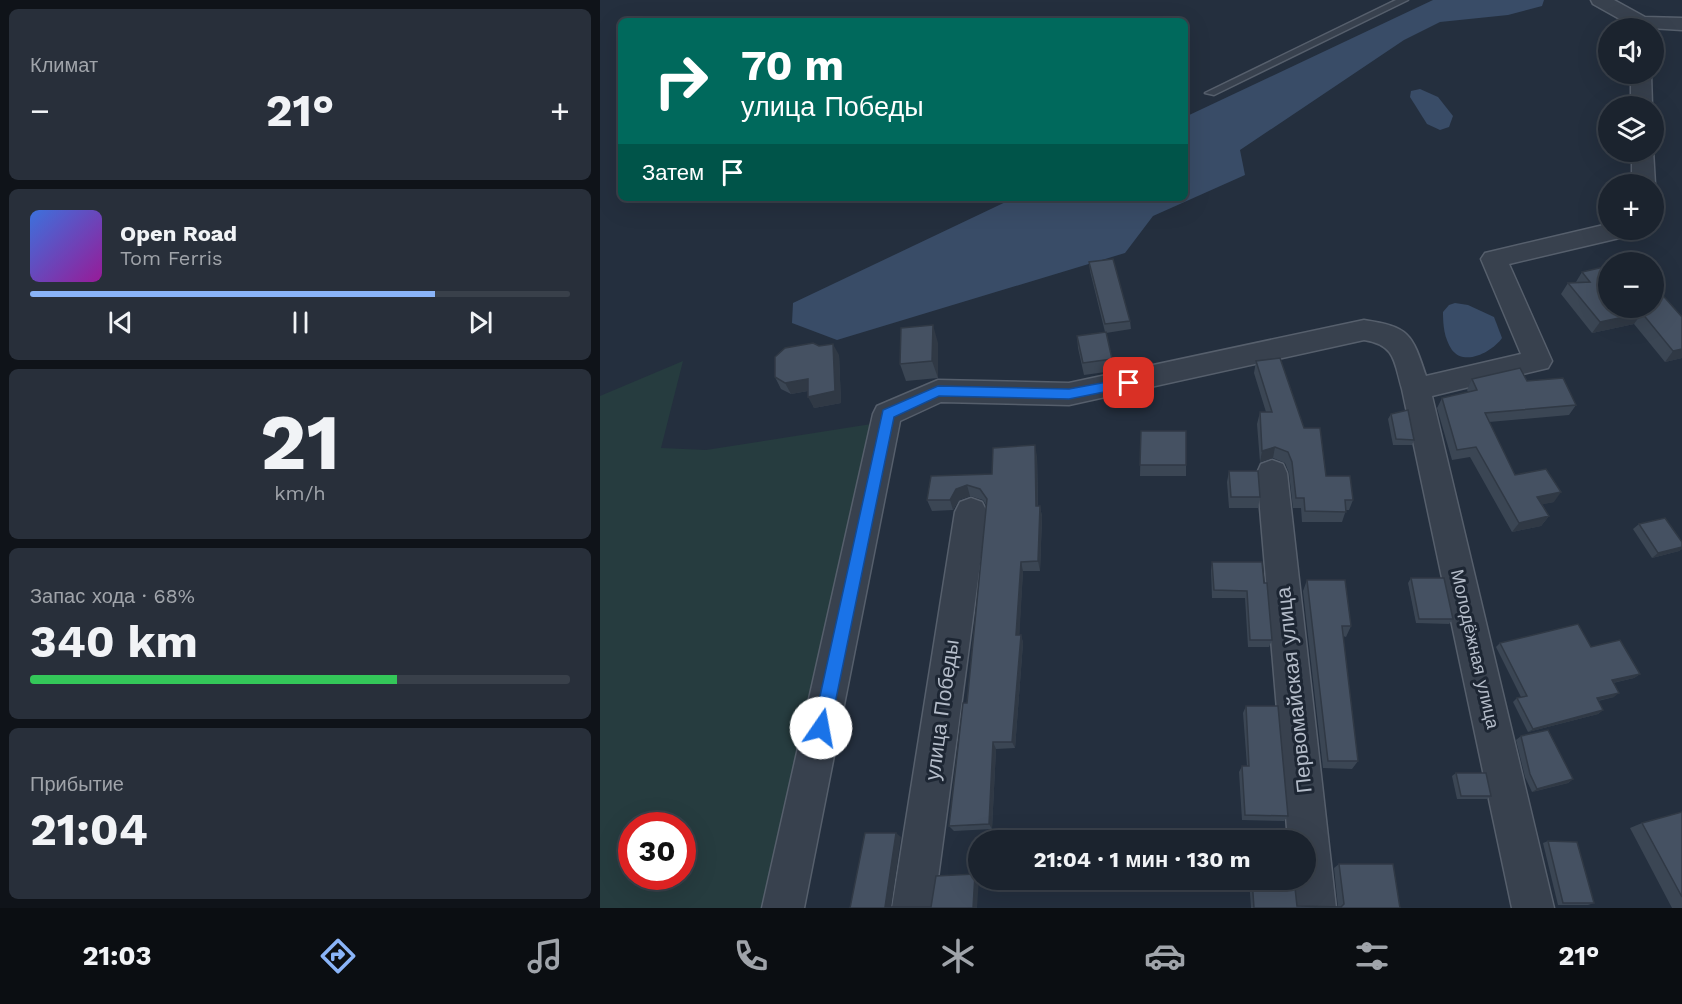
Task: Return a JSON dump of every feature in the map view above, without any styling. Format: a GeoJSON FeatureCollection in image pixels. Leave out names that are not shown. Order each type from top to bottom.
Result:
{"type":"FeatureCollection","features":[{"type":"Feature","properties":{"kind":"street"},"geometry":{"type":"LineString","coordinates":[[1600,0],[1628,18]]}},
{"type":"Feature","properties":{"kind":"street"},"geometry":{"type":"LineString","coordinates":[[1664,25],[1682,24]]}},
{"type":"Feature","properties":{"kind":"street"},"geometry":{"type":"LineString","coordinates":[[1416,389],[1538,361],[1494,259],[1598,235]]}},
{"type":"Feature","properties":{"kind":"street","name":"Молодёжная улица"},"geometry":{"type":"LineString","coordinates":[[783,908],[888,414],[938,391],[1069,394],[1364,330],[1389,334],[1404,350],[1416,389],[1533,908]]}},
{"type":"Feature","properties":{"kind":"street","name":"Первомайская улица"},"geometry":{"type":"LineString","coordinates":[[1272,473],[1315,908]]}},
{"type":"Feature","properties":{"kind":"street","name":"улица Победы"},"geometry":{"type":"LineString","coordinates":[[913,908],[971,512]]}},
{"type":"Feature","properties":{"kind":"lane"},"geometry":{"type":"LineString","coordinates":[[1210,93],[1403,0]]}},
{"type":"Feature","properties":{"kind":"green space"},"geometry":{"type":"Polygon","coordinates":[[[683,361],[661,448],[706,450],[884,422],[785,908],[600,908],[600,396],[683,361]]]}},
{"type":"Feature","properties":{"kind":"water"},"geometry":{"type":"Polygon","coordinates":[[[1433,0],[1544,0],[1542,6],[1508,15],[1440,22],[1404,40],[1240,150],[1245,175],[1188,200],[1188,116],[1433,0]]]}},
{"type":"Feature","properties":{"kind":"water"},"geometry":{"type":"Polygon","coordinates":[[[1420,89],[1438,97],[1453,116],[1449,127],[1440,130],[1427,124],[1410,97],[1411,91],[1420,89]]]}},
{"type":"Feature","properties":{"kind":"water"},"geometry":{"type":"Polygon","coordinates":[[[1008,201],[1187,201],[1153,216],[1125,253],[837,340],[792,323],[793,303],[1008,201]]]}},
{"type":"Feature","properties":{"kind":"water"},"geometry":{"type":"Polygon","coordinates":[[[1455,303],[1468,305],[1494,317],[1502,338],[1498,343],[1486,352],[1471,357],[1458,355],[1452,350],[1444,331],[1443,312],[1449,305],[1455,303]]]}},
{"type":"Feature","properties":{"kind":"building"},"geometry":{"type":"Polygon","coordinates":[[[1113,259],[1130,321],[1105,324],[1089,262],[1113,259]]]}},
{"type":"Feature","properties":{"kind":"building"},"geometry":{"type":"Polygon","coordinates":[[[1598,268],[1598,318],[1619,318],[1600,322],[1568,283],[1590,282],[1582,272],[1598,268]]]}},
{"type":"Feature","properties":{"kind":"building"},"geometry":{"type":"Polygon","coordinates":[[[1664,297],[1682,317],[1682,349],[1673,351],[1646,318],[1664,318],[1664,297]]]}},
{"type":"Feature","properties":{"kind":"building"},"geometry":{"type":"Polygon","coordinates":[[[933,325],[932,361],[900,364],[901,328],[933,325]]]}},
{"type":"Feature","properties":{"kind":"building"},"geometry":{"type":"Polygon","coordinates":[[[1106,332],[1112,359],[1083,363],[1077,336],[1106,332]]]}},
{"type":"Feature","properties":{"kind":"building"},"geometry":{"type":"Polygon","coordinates":[[[813,343],[819,346],[833,344],[835,391],[808,397],[808,379],[785,383],[775,377],[775,357],[785,348],[813,343]]]}},
{"type":"Feature","properties":{"kind":"building"},"geometry":{"type":"Polygon","coordinates":[[[1280,358],[1304,428],[1320,428],[1326,476],[1350,476],[1353,500],[1345,500],[1346,512],[1305,511],[1304,498],[1296,498],[1292,462],[1288,452],[1275,447],[1262,451],[1260,412],[1272,412],[1256,361],[1280,358]]]}},
{"type":"Feature","properties":{"kind":"building"},"geometry":{"type":"Polygon","coordinates":[[[1520,368],[1527,381],[1563,378],[1576,405],[1485,413],[1515,475],[1546,469],[1561,492],[1537,497],[1549,516],[1519,523],[1476,447],[1457,450],[1442,398],[1477,390],[1472,379],[1520,368]]]}},
{"type":"Feature","properties":{"kind":"building"},"geometry":{"type":"Polygon","coordinates":[[[1408,410],[1414,440],[1396,439],[1391,414],[1408,410]]]}},
{"type":"Feature","properties":{"kind":"building"},"geometry":{"type":"Polygon","coordinates":[[[1141,431],[1186,431],[1186,465],[1140,465],[1141,431]]]}},
{"type":"Feature","properties":{"kind":"building"},"geometry":{"type":"Polygon","coordinates":[[[1035,445],[1036,506],[1040,506],[1038,561],[1021,562],[1016,635],[1021,635],[1012,742],[993,742],[989,824],[949,826],[963,703],[967,703],[987,499],[980,489],[967,485],[956,489],[950,500],[927,500],[931,476],[992,474],[993,448],[1035,445]]]}},
{"type":"Feature","properties":{"kind":"building"},"geometry":{"type":"Polygon","coordinates":[[[1229,471],[1258,471],[1260,497],[1231,497],[1229,471]]]}},
{"type":"Feature","properties":{"kind":"building"},"geometry":{"type":"Polygon","coordinates":[[[1665,518],[1682,542],[1682,547],[1658,553],[1639,524],[1665,518]]]}},
{"type":"Feature","properties":{"kind":"building"},"geometry":{"type":"Polygon","coordinates":[[[1212,562],[1262,562],[1264,583],[1267,583],[1272,640],[1250,640],[1247,591],[1214,590],[1212,562]]]}},
{"type":"Feature","properties":{"kind":"building"},"geometry":{"type":"Polygon","coordinates":[[[1411,578],[1444,578],[1453,619],[1419,619],[1411,578]]]}},
{"type":"Feature","properties":{"kind":"building"},"geometry":{"type":"Polygon","coordinates":[[[1307,580],[1345,580],[1351,626],[1342,626],[1358,761],[1328,761],[1307,580]]]}},
{"type":"Feature","properties":{"kind":"building"},"geometry":{"type":"Polygon","coordinates":[[[1578,624],[1591,647],[1620,640],[1640,674],[1612,680],[1619,693],[1597,698],[1603,710],[1533,729],[1517,698],[1527,696],[1500,643],[1578,624]]]}},
{"type":"Feature","properties":{"kind":"building"},"geometry":{"type":"Polygon","coordinates":[[[1246,706],[1278,706],[1288,816],[1245,815],[1242,766],[1249,766],[1246,706]]]}},
{"type":"Feature","properties":{"kind":"building"},"geometry":{"type":"Polygon","coordinates":[[[1548,730],[1573,779],[1537,789],[1530,774],[1521,736],[1548,730]]]}},
{"type":"Feature","properties":{"kind":"building"},"geometry":{"type":"Polygon","coordinates":[[[1456,773],[1486,773],[1491,796],[1461,796],[1456,773]]]}},
{"type":"Feature","properties":{"kind":"building"},"geometry":{"type":"Polygon","coordinates":[[[1682,812],[1682,897],[1642,823],[1682,812]]]}},
{"type":"Feature","properties":{"kind":"building"},"geometry":{"type":"Polygon","coordinates":[[[865,833],[896,833],[885,907],[931,907],[936,876],[968,874],[968,890],[974,890],[973,908],[850,908],[865,833]]]}},
{"type":"Feature","properties":{"kind":"building"},"geometry":{"type":"Polygon","coordinates":[[[1548,841],[1577,842],[1594,903],[1563,903],[1548,841]]]}},
{"type":"Feature","properties":{"kind":"building"},"geometry":{"type":"Polygon","coordinates":[[[1339,864],[1393,864],[1400,908],[1254,908],[1253,890],[1295,890],[1297,906],[1341,907],[1344,904],[1339,864]]]}},
{"type":"Feature","properties":{"kind":"route"},"geometry":{"type":"LineString","coordinates":[[821,728],[888,414],[938,391],[1069,394],[1129,383]]}}]}
